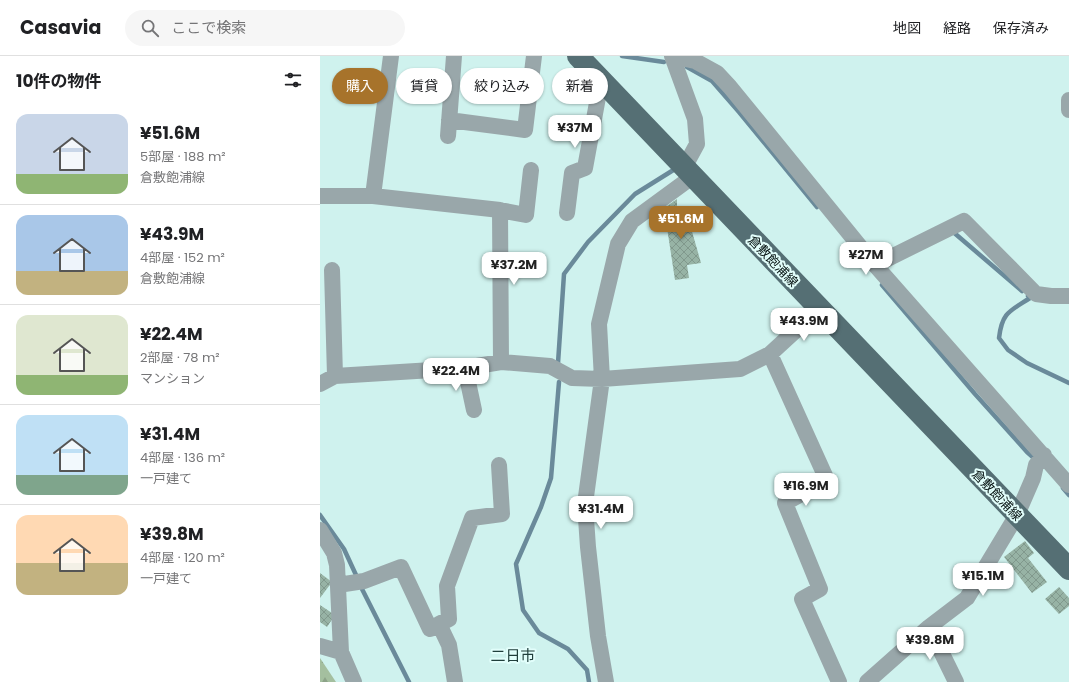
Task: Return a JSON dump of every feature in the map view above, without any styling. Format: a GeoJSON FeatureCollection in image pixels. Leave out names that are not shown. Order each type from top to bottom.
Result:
{"type":"FeatureCollection","features":[{"type":"Feature","properties":{"kind":"main road","name":"倉敷飽浦線"},"geometry":{"type":"LineString","coordinates":[[578,56],[590,68]]}},
{"type":"Feature","properties":{"kind":"main road","name":"倉敷飽浦線"},"geometry":{"type":"LineString","coordinates":[[608,87],[1069,569]]}},
{"type":"Feature","properties":{"kind":"street"},"geometry":{"type":"LineString","coordinates":[[373,196],[391,56]]}},
{"type":"Feature","properties":{"kind":"street"},"geometry":{"type":"LineString","coordinates":[[454,56],[448,128],[526,130],[534,56]]}},
{"type":"Feature","properties":{"kind":"street"},"geometry":{"type":"LineString","coordinates":[[606,682],[598,636],[588,547],[585,504],[602,378],[599,324],[618,244],[632,221],[688,172],[698,144],[695,119],[672,56]]}},
{"type":"Feature","properties":{"kind":"street"},"geometry":{"type":"LineString","coordinates":[[672,56],[695,61],[717,73],[730,87],[875,265],[1041,459],[1069,485]]}},
{"type":"Feature","properties":{"kind":"street"},"geometry":{"type":"LineString","coordinates":[[1069,100],[1069,110]]}},
{"type":"Feature","properties":{"kind":"street"},"geometry":{"type":"LineString","coordinates":[[567,213],[572,173],[585,168],[597,104]]}},
{"type":"Feature","properties":{"kind":"street"},"geometry":{"type":"LineString","coordinates":[[320,196],[373,196],[500,210],[526,215],[531,170]]}},
{"type":"Feature","properties":{"kind":"street"},"geometry":{"type":"LineString","coordinates":[[500,210],[501,362]]}},
{"type":"Feature","properties":{"kind":"street"},"geometry":{"type":"LineString","coordinates":[[875,265],[964,222],[1036,294],[1069,296]]}},
{"type":"Feature","properties":{"kind":"street"},"geometry":{"type":"LineString","coordinates":[[332,270],[336,376]]}},
{"type":"Feature","properties":{"kind":"street"},"geometry":{"type":"LineString","coordinates":[[320,384],[336,376],[465,368],[501,362],[550,366],[572,378],[602,378],[740,369],[770,354],[819,309]]}},
{"type":"Feature","properties":{"kind":"street"},"geometry":{"type":"LineString","coordinates":[[770,354],[827,480],[785,503],[820,589],[802,599],[839,682]]}},
{"type":"Feature","properties":{"kind":"street"},"geometry":{"type":"LineString","coordinates":[[465,368],[474,410]]}},
{"type":"Feature","properties":{"kind":"street"},"geometry":{"type":"LineString","coordinates":[[867,682],[929,627],[967,598],[1017,515],[1041,459]]}},
{"type":"Feature","properties":{"kind":"street"},"geometry":{"type":"LineString","coordinates":[[338,585],[364,581],[402,567],[430,629],[449,619],[447,586],[472,518],[502,514],[499,464]]}},
{"type":"Feature","properties":{"kind":"street"},"geometry":{"type":"LineString","coordinates":[[320,530],[334,553],[337,565],[341,652],[354,682]]}},
{"type":"Feature","properties":{"kind":"street"},"geometry":{"type":"LineString","coordinates":[[439,624],[449,645],[455,682]]}},
{"type":"Feature","properties":{"kind":"street"},"geometry":{"type":"LineString","coordinates":[[929,627],[956,682]]}},
{"type":"Feature","properties":{"kind":"street"},"geometry":{"type":"LineString","coordinates":[[320,646],[341,652]]}},
{"type":"Feature","properties":{"kind":"green space"},"geometry":{"type":"Polygon","coordinates":[[[320,658],[336,682],[320,682],[320,658]]]}},
{"type":"Feature","properties":{"kind":"building"},"geometry":{"type":"Polygon","coordinates":[[[677,199],[677,206],[685,207],[701,263],[687,265],[689,278],[675,280],[664,208],[677,199]]]}},
{"type":"Feature","properties":{"kind":"building"},"geometry":{"type":"Polygon","coordinates":[[[1025,541],[1034,553],[1028,558],[1047,582],[1032,593],[1004,557],[1025,541]]]}},
{"type":"Feature","properties":{"kind":"building"},"geometry":{"type":"Polygon","coordinates":[[[320,573],[332,582],[320,598],[320,573]]]}},
{"type":"Feature","properties":{"kind":"building"},"geometry":{"type":"Polygon","coordinates":[[[1059,587],[1069,598],[1069,606],[1059,614],[1045,599],[1059,587]]]}},
{"type":"Feature","properties":{"kind":"building"},"geometry":{"type":"Polygon","coordinates":[[[320,605],[335,615],[327,627],[320,622],[320,605]]]}},
{"type":"Feature","properties":{"kind":"waterway"},"geometry":{"type":"LineString","coordinates":[[622,56],[664,62]]}},
{"type":"Feature","properties":{"kind":"waterway"},"geometry":{"type":"LineString","coordinates":[[687,67],[712,81],[817,207]]}},
{"type":"Feature","properties":{"kind":"waterway"},"geometry":{"type":"LineString","coordinates":[[558,363],[564,274],[588,242],[635,194],[675,169]]}},
{"type":"Feature","properties":{"kind":"waterway"},"geometry":{"type":"LineString","coordinates":[[952,231],[1022,291]]}},
{"type":"Feature","properties":{"kind":"waterway"},"geometry":{"type":"LineString","coordinates":[[882,285],[975,394],[1036,460]]}},
{"type":"Feature","properties":{"kind":"waterway"},"geometry":{"type":"LineString","coordinates":[[1028,296],[1030,298],[1008,313],[1005,317],[1000,329],[999,338],[1008,350],[1027,363],[1069,383]]}},
{"type":"Feature","properties":{"kind":"waterway"},"geometry":{"type":"LineString","coordinates":[[559,382],[551,478],[541,507],[516,564],[523,610],[539,633],[568,649],[587,670],[589,682]]}},
{"type":"Feature","properties":{"kind":"waterway"},"geometry":{"type":"LineString","coordinates":[[1063,488],[1069,495]]}},
{"type":"Feature","properties":{"kind":"waterway"},"geometry":{"type":"LineString","coordinates":[[320,515],[344,549],[356,575]]}},
{"type":"Feature","properties":{"kind":"waterway"},"geometry":{"type":"LineString","coordinates":[[362,589],[409,682]]}},
{"type":"Feature","properties":{"kind":"district","name":"二日市"},"geometry":{"type":"Point","coordinates":[513,655]}}]}
